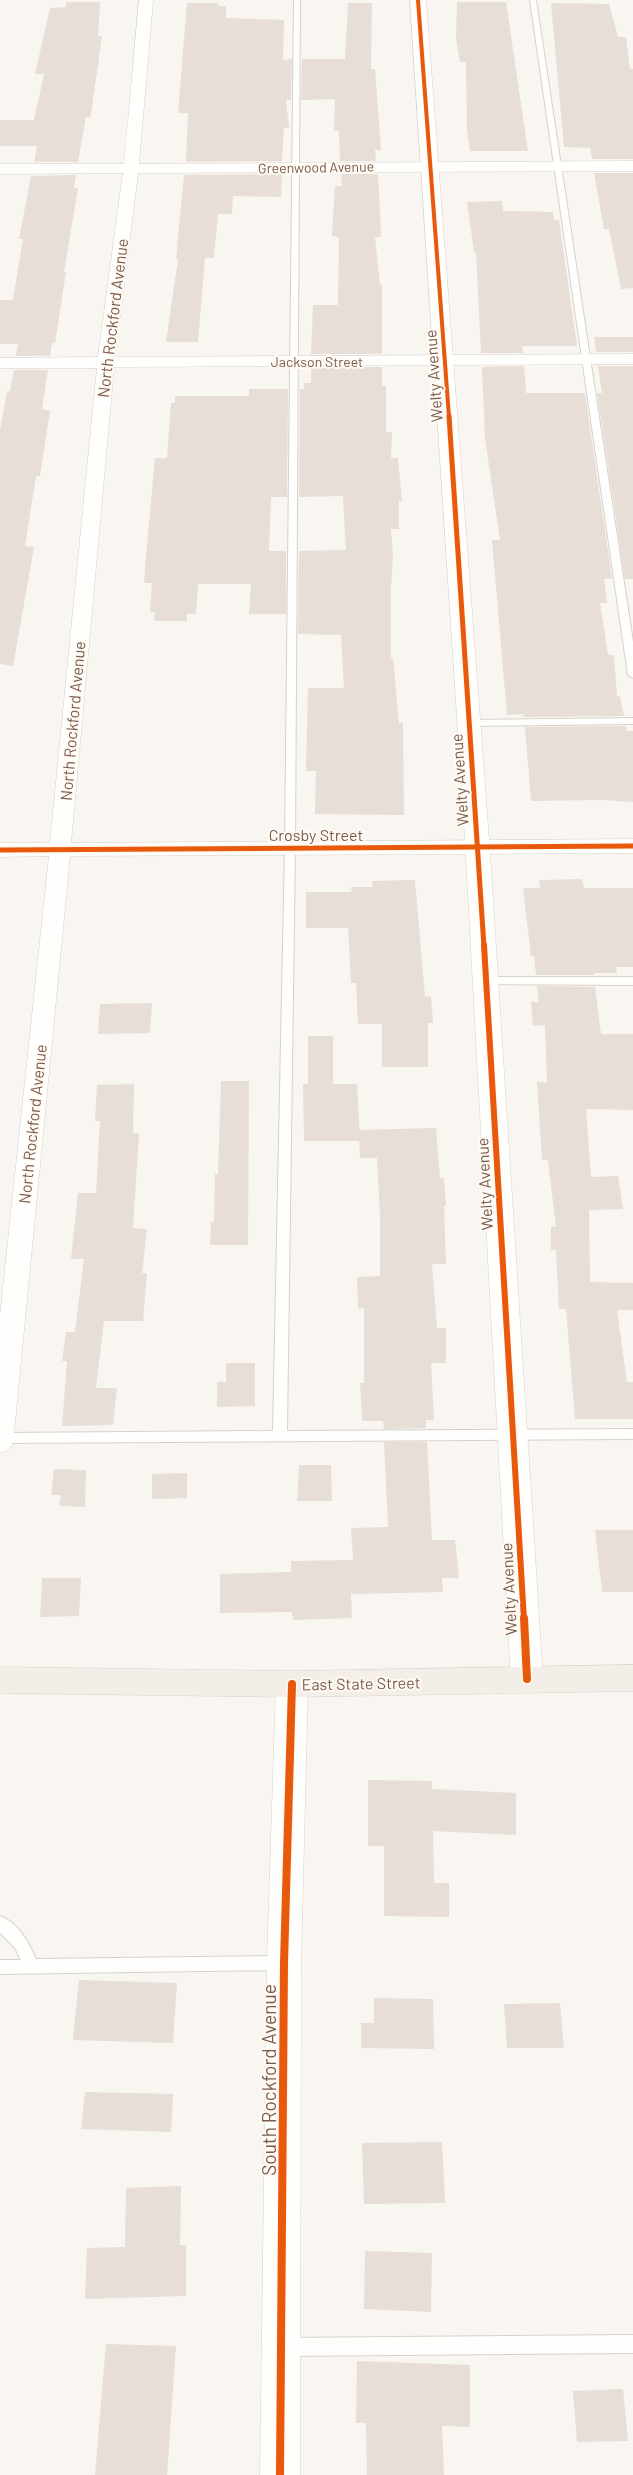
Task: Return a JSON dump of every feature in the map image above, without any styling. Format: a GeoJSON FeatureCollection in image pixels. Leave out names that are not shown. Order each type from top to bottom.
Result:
{"type":"FeatureCollection","features":[{"type":"Feature","properties":{"kind":"main road","name":"East State Street"},"geometry":{"type":"LineString","coordinates":[[0,1680],[292,1684],[633,1678]]}},
{"type":"Feature","properties":{"kind":"street","name":"North Rockford Avenue"},"geometry":{"type":"LineString","coordinates":[[0,1443],[60,850],[106,361],[131,169],[146,0]]}},
{"type":"Feature","properties":{"kind":"street","name":"Welty Avenue"},"geometry":{"type":"LineString","coordinates":[[418,0],[446,361],[486,981],[527,1679]]}},
{"type":"Feature","properties":{"kind":"street","name":"Greenwood Avenue"},"geometry":{"type":"LineString","coordinates":[[0,169],[633,166]]}},
{"type":"Feature","properties":{"kind":"street","name":"Jackson Street"},"geometry":{"type":"LineString","coordinates":[[0,362],[633,359]]}},
{"type":"Feature","properties":{"kind":"street","name":"Crosby Street"},"geometry":{"type":"LineString","coordinates":[[0,850],[633,846]]}},
{"type":"Feature","properties":{"kind":"street","name":"South Rockford Avenue"},"geometry":{"type":"LineString","coordinates":[[280,2475],[284,1963],[292,1684]]}},
{"type":"Feature","properties":{"kind":"lane"},"geometry":{"type":"LineString","coordinates":[[280,1436],[290,848],[298,0]]}},
{"type":"Feature","properties":{"kind":"lane"},"geometry":{"type":"LineString","coordinates":[[533,0],[633,675]]}},
{"type":"Feature","properties":{"kind":"lane"},"geometry":{"type":"LineString","coordinates":[[469,723],[633,721]]}},
{"type":"Feature","properties":{"kind":"lane"},"geometry":{"type":"LineString","coordinates":[[486,981],[633,981]]}},
{"type":"Feature","properties":{"kind":"lane"},"geometry":{"type":"LineString","coordinates":[[0,1438],[633,1434]]}},
{"type":"Feature","properties":{"kind":"lane"},"geometry":{"type":"LineString","coordinates":[[0,1923],[21,1943],[32,1967]]}},
{"type":"Feature","properties":{"kind":"lane"},"geometry":{"type":"LineString","coordinates":[[0,1967],[284,1963]]}},
{"type":"Feature","properties":{"kind":"lane"},"geometry":{"type":"LineString","coordinates":[[281,2347],[633,2344]]}},
{"type":"Feature","properties":{"kind":"building"},"geometry":{"type":"Polygon","coordinates":[[[66,2],[100,2],[98,36],[102,36],[91,114],[90,117],[86,117],[78,162],[34,162],[37,146],[0,146],[0,120],[34,120],[44,74],[35,74],[50,8],[66,7],[66,2]]]}},
{"type":"Feature","properties":{"kind":"building"},"geometry":{"type":"Polygon","coordinates":[[[457,2],[506,2],[528,151],[470,151],[467,129],[466,62],[460,62],[456,38],[457,2]]]}},
{"type":"Feature","properties":{"kind":"building"},"geometry":{"type":"Polygon","coordinates":[[[187,3],[218,3],[218,6],[226,6],[226,18],[284,20],[283,60],[292,59],[291,100],[286,100],[289,128],[284,128],[282,161],[186,162],[188,113],[178,113],[187,3]]]}},
{"type":"Feature","properties":{"kind":"building"},"geometry":{"type":"Polygon","coordinates":[[[348,3],[372,3],[371,69],[375,69],[381,150],[375,150],[376,161],[340,161],[339,131],[334,131],[335,99],[301,100],[302,59],[345,59],[348,3]]]}},
{"type":"Feature","properties":{"kind":"building"},"geometry":{"type":"Polygon","coordinates":[[[551,3],[609,4],[618,37],[626,37],[630,69],[633,69],[633,159],[592,159],[590,148],[564,147],[551,3]]]}},
{"type":"Feature","properties":{"kind":"building"},"geometry":{"type":"Polygon","coordinates":[[[594,173],[633,173],[633,288],[621,289],[609,229],[604,229],[594,173]]]}},
{"type":"Feature","properties":{"kind":"building"},"geometry":{"type":"Polygon","coordinates":[[[282,174],[281,197],[233,196],[232,214],[218,214],[214,258],[205,258],[198,342],[166,342],[178,259],[176,259],[184,175],[282,174]]]}},
{"type":"Feature","properties":{"kind":"building"},"geometry":{"type":"Polygon","coordinates":[[[341,174],[378,174],[381,237],[375,237],[380,285],[382,285],[382,354],[311,354],[313,305],[338,305],[339,237],[332,236],[335,186],[342,186],[341,174]]]}},
{"type":"Feature","properties":{"kind":"building"},"geometry":{"type":"Polygon","coordinates":[[[76,175],[74,188],[78,188],[64,272],[66,272],[55,343],[52,343],[50,356],[16,356],[18,344],[0,344],[0,300],[13,300],[23,239],[19,239],[31,176],[76,175]]]}},
{"type":"Feature","properties":{"kind":"building"},"geometry":{"type":"Polygon","coordinates":[[[502,201],[503,211],[553,212],[554,220],[559,220],[577,346],[522,346],[523,353],[481,353],[476,252],[474,252],[467,202],[502,201]]]}},
{"type":"Feature","properties":{"kind":"building"},"geometry":{"type":"Polygon","coordinates":[[[594,337],[633,337],[633,352],[596,352],[594,337]]]}},
{"type":"Feature","properties":{"kind":"building"},"geometry":{"type":"Polygon","coordinates":[[[524,366],[526,393],[585,393],[612,579],[604,579],[607,603],[600,603],[608,655],[614,655],[617,696],[620,696],[624,716],[524,717],[523,714],[507,715],[492,540],[500,540],[485,438],[482,367],[524,366]]]}},
{"type":"Feature","properties":{"kind":"building"},"geometry":{"type":"Polygon","coordinates":[[[598,366],[633,366],[633,579],[625,579],[597,393],[602,393],[598,366]]]}},
{"type":"Feature","properties":{"kind":"building"},"geometry":{"type":"Polygon","coordinates":[[[382,367],[382,386],[386,386],[386,432],[392,432],[391,458],[398,458],[402,501],[399,501],[399,529],[391,529],[393,557],[391,658],[393,658],[399,723],[403,723],[404,815],[315,814],[316,771],[306,771],[308,688],[344,688],[341,635],[298,634],[299,551],[346,550],[343,496],[299,497],[300,389],[304,389],[304,383],[311,383],[311,368],[382,367]]]}},
{"type":"Feature","properties":{"kind":"building"},"geometry":{"type":"Polygon","coordinates":[[[14,370],[48,370],[42,409],[50,411],[40,476],[36,476],[25,546],[34,547],[13,666],[0,664],[0,431],[7,391],[10,391],[14,370]]]}},
{"type":"Feature","properties":{"kind":"building"},"geometry":{"type":"Polygon","coordinates":[[[249,389],[288,389],[287,497],[271,497],[269,551],[286,551],[286,614],[249,614],[251,584],[198,584],[196,614],[187,614],[187,621],[154,621],[155,612],[150,612],[152,583],[144,583],[146,556],[155,458],[167,458],[171,403],[175,403],[175,396],[249,396],[249,389]]]}},
{"type":"Feature","properties":{"kind":"building"},"geometry":{"type":"Polygon","coordinates":[[[626,726],[627,731],[633,731],[633,802],[602,800],[531,801],[525,727],[626,726]]]}},
{"type":"Feature","properties":{"kind":"building"},"geometry":{"type":"Polygon","coordinates":[[[582,879],[584,888],[633,888],[633,967],[616,967],[617,973],[594,973],[594,975],[536,975],[534,956],[531,956],[523,888],[540,888],[539,880],[582,879]]]}},
{"type":"Feature","properties":{"kind":"building"},"geometry":{"type":"Polygon","coordinates":[[[415,880],[425,997],[431,996],[433,1023],[428,1023],[428,1067],[382,1067],[382,1024],[358,1024],[356,983],[351,983],[348,928],[306,928],[306,892],[352,892],[351,887],[373,887],[372,881],[415,880]]]}},
{"type":"Feature","properties":{"kind":"building"},"geometry":{"type":"Polygon","coordinates":[[[537,986],[595,987],[601,1034],[633,1034],[633,1110],[586,1109],[591,1177],[618,1176],[623,1209],[589,1210],[590,1282],[633,1283],[633,1310],[617,1310],[627,1382],[633,1382],[633,1419],[575,1419],[566,1309],[559,1309],[556,1250],[551,1250],[551,1227],[556,1227],[548,1160],[542,1160],[537,1082],[547,1082],[545,1025],[533,1026],[531,1002],[539,1002],[537,986]]]}},
{"type":"Feature","properties":{"kind":"building"},"geometry":{"type":"Polygon","coordinates":[[[152,1003],[150,1033],[98,1034],[100,1004],[152,1003]]]}},
{"type":"Feature","properties":{"kind":"building"},"geometry":{"type":"Polygon","coordinates":[[[308,1036],[333,1036],[333,1084],[357,1084],[360,1141],[304,1141],[303,1084],[308,1084],[308,1036]]]}},
{"type":"Feature","properties":{"kind":"building"},"geometry":{"type":"Polygon","coordinates":[[[221,1081],[249,1081],[248,1245],[210,1245],[211,1222],[214,1222],[215,1174],[218,1174],[221,1081]]]}},
{"type":"Feature","properties":{"kind":"building"},"geometry":{"type":"Polygon","coordinates":[[[134,1084],[133,1133],[139,1133],[133,1228],[147,1229],[142,1273],[147,1273],[143,1321],[104,1321],[96,1388],[117,1388],[113,1425],[62,1426],[67,1361],[62,1361],[66,1332],[75,1332],[84,1259],[71,1259],[78,1193],[96,1193],[100,1121],[95,1121],[97,1085],[134,1084]]]}},
{"type":"Feature","properties":{"kind":"building"},"geometry":{"type":"Polygon","coordinates":[[[436,1128],[440,1178],[444,1178],[446,1264],[432,1264],[437,1328],[446,1328],[446,1363],[431,1363],[434,1420],[426,1420],[426,1428],[384,1429],[383,1421],[362,1421],[360,1383],[364,1383],[364,1308],[358,1309],[357,1277],[380,1276],[380,1215],[377,1158],[360,1158],[359,1130],[436,1128]]]}},
{"type":"Feature","properties":{"kind":"building"},"geometry":{"type":"Polygon","coordinates":[[[226,1363],[255,1363],[255,1406],[217,1407],[217,1382],[226,1382],[226,1363]]]}},
{"type":"Feature","properties":{"kind":"building"},"geometry":{"type":"Polygon","coordinates":[[[384,1442],[427,1442],[432,1540],[455,1540],[459,1578],[442,1578],[443,1592],[351,1594],[352,1618],[293,1620],[292,1612],[220,1613],[220,1574],[291,1572],[291,1561],[353,1560],[351,1528],[388,1527],[384,1442]]]}},
{"type":"Feature","properties":{"kind":"building"},"geometry":{"type":"Polygon","coordinates":[[[299,1465],[331,1465],[332,1501],[297,1501],[299,1465]]]}},
{"type":"Feature","properties":{"kind":"building"},"geometry":{"type":"Polygon","coordinates":[[[54,1469],[86,1470],[85,1507],[59,1506],[61,1495],[51,1495],[54,1469]]]}},
{"type":"Feature","properties":{"kind":"building"},"geometry":{"type":"Polygon","coordinates":[[[187,1473],[187,1498],[152,1499],[152,1474],[187,1473]]]}},
{"type":"Feature","properties":{"kind":"building"},"geometry":{"type":"Polygon","coordinates":[[[595,1530],[633,1530],[633,1592],[602,1592],[595,1530]]]}},
{"type":"Feature","properties":{"kind":"building"},"geometry":{"type":"Polygon","coordinates":[[[42,1578],[81,1578],[79,1616],[40,1617],[42,1578]]]}},
{"type":"Feature","properties":{"kind":"building"},"geometry":{"type":"Polygon","coordinates":[[[368,1780],[432,1781],[432,1789],[516,1793],[516,1835],[433,1831],[434,1883],[449,1883],[449,1917],[384,1916],[384,1846],[368,1846],[368,1780]]]}},
{"type":"Feature","properties":{"kind":"building"},"geometry":{"type":"Polygon","coordinates":[[[79,1980],[177,1983],[173,2043],[73,2040],[79,1980]]]}},
{"type":"Feature","properties":{"kind":"building"},"geometry":{"type":"Polygon","coordinates":[[[374,1998],[433,1999],[434,2049],[361,2048],[361,2023],[374,2023],[374,1998]]]}},
{"type":"Feature","properties":{"kind":"building"},"geometry":{"type":"Polygon","coordinates":[[[560,2003],[564,2048],[507,2048],[504,2004],[560,2003]]]}},
{"type":"Feature","properties":{"kind":"building"},"geometry":{"type":"Polygon","coordinates":[[[85,2092],[173,2094],[171,2132],[81,2129],[85,2092]]]}},
{"type":"Feature","properties":{"kind":"building"},"geometry":{"type":"Polygon","coordinates":[[[442,2142],[445,2203],[364,2204],[362,2143],[442,2142]]]}},
{"type":"Feature","properties":{"kind":"building"},"geometry":{"type":"Polygon","coordinates":[[[181,2186],[180,2245],[186,2245],[186,2296],[85,2299],[87,2248],[125,2247],[126,2188],[181,2186]]]}},
{"type":"Feature","properties":{"kind":"building"},"geometry":{"type":"Polygon","coordinates":[[[365,2251],[432,2253],[431,2312],[364,2309],[365,2251]]]}},
{"type":"Feature","properties":{"kind":"building"},"geometry":{"type":"Polygon","coordinates":[[[106,2344],[176,2346],[167,2475],[95,2475],[106,2344]]]}},
{"type":"Feature","properties":{"kind":"building"},"geometry":{"type":"Polygon","coordinates":[[[357,2361],[470,2365],[470,2427],[442,2426],[444,2475],[367,2475],[366,2423],[356,2423],[357,2361]]]}},
{"type":"Feature","properties":{"kind":"building"},"geometry":{"type":"Polygon","coordinates":[[[623,2389],[628,2441],[577,2442],[573,2391],[623,2389]]]}},
{"type":"Feature","properties":{"kind":"cycle path"},"geometry":{"type":"LineString","coordinates":[[418,0],[449,419],[477,839],[527,1679]]}},
{"type":"Feature","properties":{"kind":"cycle path"},"geometry":{"type":"LineString","coordinates":[[0,850],[633,846]]}},
{"type":"Feature","properties":{"kind":"cycle path"},"geometry":{"type":"LineString","coordinates":[[280,2475],[284,1963],[292,1684]]}}]}
